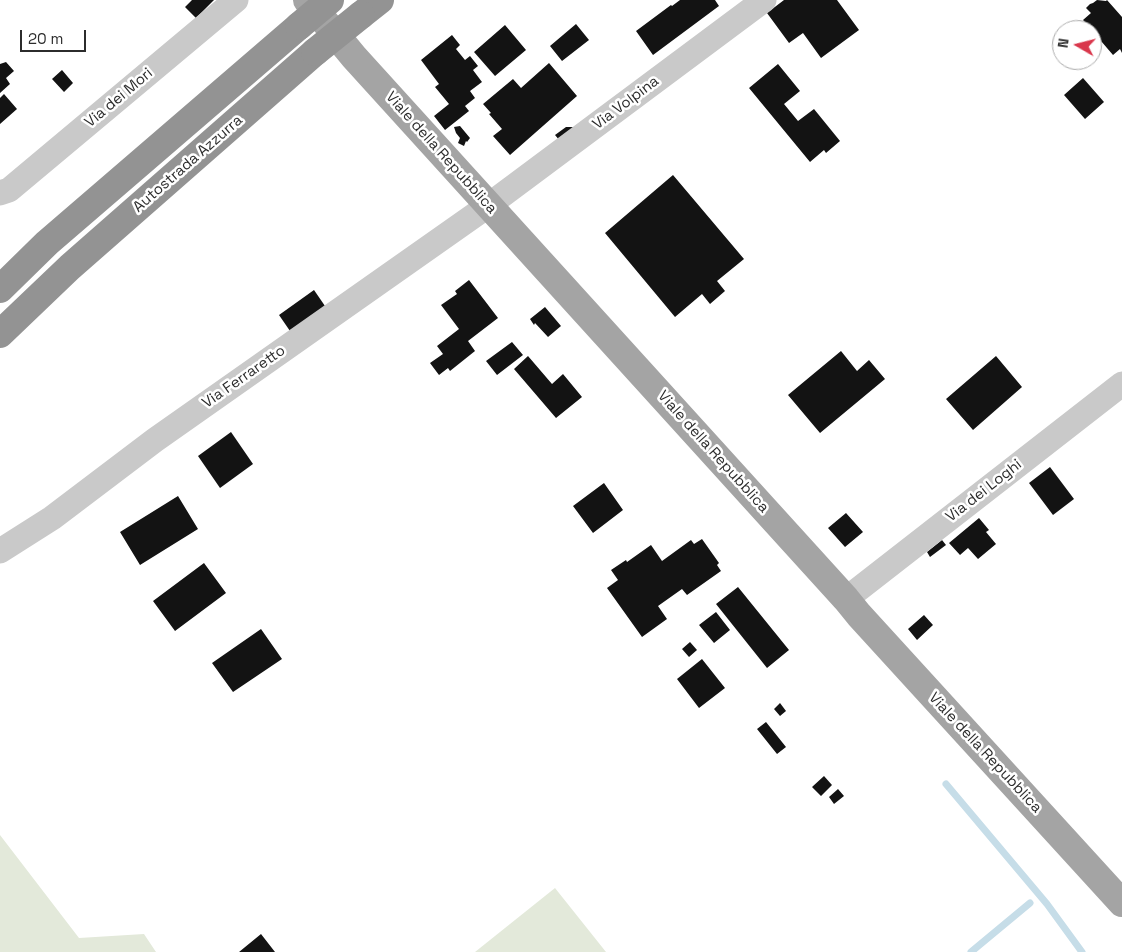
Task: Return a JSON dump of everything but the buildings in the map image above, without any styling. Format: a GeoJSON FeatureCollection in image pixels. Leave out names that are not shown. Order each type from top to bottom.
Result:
{"type":"FeatureCollection","features":[{"type":"Feature","properties":{"kind":"highway"},"geometry":{"type":"LineString","coordinates":[[0,289],[55,237],[330,0]]}},
{"type":"Feature","properties":{"kind":"highway","name":"Autostrada Azzurra"},"geometry":{"type":"LineString","coordinates":[[0,334],[70,267],[315,52],[371,7]]}},
{"type":"Feature","properties":{"kind":"main road","name":"Viale della Repubblica"},"geometry":{"type":"LineString","coordinates":[[307,0],[354,57],[1122,902]]}},
{"type":"Feature","properties":{"kind":"street","name":"Via dei Mori"},"geometry":{"type":"LineString","coordinates":[[0,193],[10,190],[236,0]]}},
{"type":"Feature","properties":{"kind":"street","name":"Via Volpina"},"geometry":{"type":"LineString","coordinates":[[489,205],[764,0]]}},
{"type":"Feature","properties":{"kind":"street","name":"Via Ferraretto"},"geometry":{"type":"LineString","coordinates":[[0,551],[52,518],[155,440],[489,205]]}},
{"type":"Feature","properties":{"kind":"street","name":"Via dei Loghi"},"geometry":{"type":"LineString","coordinates":[[846,598],[1122,384]]}},
{"type":"Feature","properties":{"kind":"green space"},"geometry":{"type":"Polygon","coordinates":[[[0,835],[79,938],[144,934],[156,952],[0,952],[0,835]]]}},
{"type":"Feature","properties":{"kind":"green space"},"geometry":{"type":"Polygon","coordinates":[[[555,888],[606,952],[475,952],[555,888]]]}},
{"type":"Feature","properties":{"kind":"waterway"},"geometry":{"type":"LineString","coordinates":[[946,784],[1047,904],[1082,952]]}},
{"type":"Feature","properties":{"kind":"waterway"},"geometry":{"type":"LineString","coordinates":[[971,952],[1030,903]]}}]}
